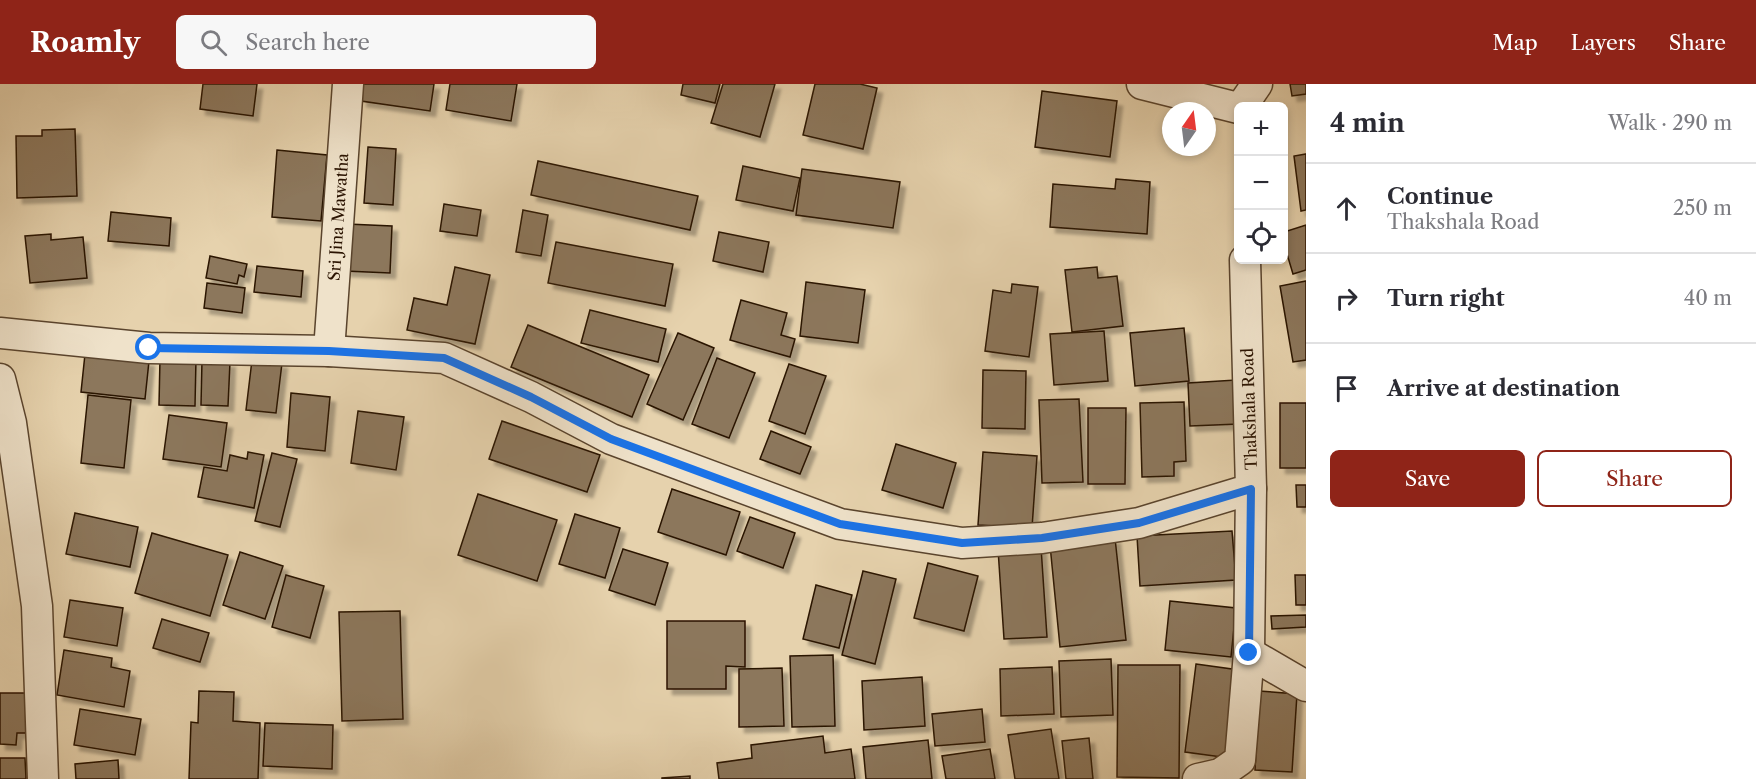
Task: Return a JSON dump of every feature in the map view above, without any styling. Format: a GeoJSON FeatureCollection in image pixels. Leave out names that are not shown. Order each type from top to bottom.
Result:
{"type":"FeatureCollection","features":[{"type":"Feature","properties":{"kind":"street","name":"Sri Jina Mawatha"},"geometry":{"type":"LineString","coordinates":[[329,351],[348,84]]}},
{"type":"Feature","properties":{"kind":"street"},"geometry":{"type":"LineString","coordinates":[[1142,84],[1234,106]]}},
{"type":"Feature","properties":{"kind":"street"},"geometry":{"type":"LineString","coordinates":[[1244,102],[1257,84]]}},
{"type":"Feature","properties":{"kind":"street","name":"Thakshala Road"},"geometry":{"type":"LineString","coordinates":[[0,333],[149,348],[329,351],[444,358],[531,397],[611,439],[840,524],[962,543],[1042,538],[1139,523],[1251,489],[1245,264]]}},
{"type":"Feature","properties":{"kind":"street"},"geometry":{"type":"LineString","coordinates":[[0,379],[10,423],[38,606],[43,779]]}},
{"type":"Feature","properties":{"kind":"street"},"geometry":{"type":"LineString","coordinates":[[1198,779],[1220,774],[1240,760],[1249,653],[1251,489]]}},
{"type":"Feature","properties":{"kind":"street"},"geometry":{"type":"LineString","coordinates":[[1249,653],[1306,686]]}},
{"type":"Feature","properties":{"kind":"building"},"geometry":{"type":"Polygon","coordinates":[[[203,84],[257,84],[253,116],[200,109],[203,84]]]}},
{"type":"Feature","properties":{"kind":"building"},"geometry":{"type":"Polygon","coordinates":[[[363,84],[434,84],[430,111],[361,101],[363,84]]]}},
{"type":"Feature","properties":{"kind":"building"},"geometry":{"type":"Polygon","coordinates":[[[450,84],[517,84],[511,121],[446,110],[450,84]]]}},
{"type":"Feature","properties":{"kind":"building"},"geometry":{"type":"Polygon","coordinates":[[[683,84],[720,84],[715,103],[681,95],[683,84]]]}},
{"type":"Feature","properties":{"kind":"building"},"geometry":{"type":"Polygon","coordinates":[[[723,84],[775,84],[760,137],[711,123],[723,84]]]}},
{"type":"Feature","properties":{"kind":"building"},"geometry":{"type":"Polygon","coordinates":[[[815,84],[860,84],[877,88],[863,149],[803,135],[815,84]]]}},
{"type":"Feature","properties":{"kind":"building"},"geometry":{"type":"Polygon","coordinates":[[[1290,84],[1306,84],[1306,94],[1292,96],[1290,84]]]}},
{"type":"Feature","properties":{"kind":"building"},"geometry":{"type":"Polygon","coordinates":[[[1042,91],[1117,101],[1110,157],[1035,147],[1042,91]]]}},
{"type":"Feature","properties":{"kind":"building"},"geometry":{"type":"Polygon","coordinates":[[[75,129],[77,196],[17,198],[16,136],[42,136],[42,130],[75,129]]]}},
{"type":"Feature","properties":{"kind":"building"},"geometry":{"type":"Polygon","coordinates":[[[368,147],[396,149],[393,205],[364,203],[368,147]]]}},
{"type":"Feature","properties":{"kind":"building"},"geometry":{"type":"Polygon","coordinates":[[[277,150],[327,155],[321,221],[272,217],[277,150]]]}},
{"type":"Feature","properties":{"kind":"building"},"geometry":{"type":"Polygon","coordinates":[[[1306,154],[1306,210],[1301,211],[1294,156],[1306,154]]]}},
{"type":"Feature","properties":{"kind":"building"},"geometry":{"type":"Polygon","coordinates":[[[538,161],[698,196],[690,230],[531,195],[538,161]]]}},
{"type":"Feature","properties":{"kind":"building"},"geometry":{"type":"Polygon","coordinates":[[[743,166],[800,178],[793,211],[736,200],[743,166]]]}},
{"type":"Feature","properties":{"kind":"building"},"geometry":{"type":"Polygon","coordinates":[[[802,169],[900,182],[893,228],[796,215],[802,169]]]}},
{"type":"Feature","properties":{"kind":"building"},"geometry":{"type":"Polygon","coordinates":[[[1116,179],[1150,182],[1147,234],[1050,227],[1053,184],[1115,189],[1116,179]]]}},
{"type":"Feature","properties":{"kind":"building"},"geometry":{"type":"Polygon","coordinates":[[[444,204],[481,210],[477,236],[440,231],[444,204]]]}},
{"type":"Feature","properties":{"kind":"building"},"geometry":{"type":"Polygon","coordinates":[[[523,210],[548,215],[541,256],[516,252],[523,210]]]}},
{"type":"Feature","properties":{"kind":"building"},"geometry":{"type":"Polygon","coordinates":[[[111,212],[171,218],[169,246],[108,241],[111,212]]]}},
{"type":"Feature","properties":{"kind":"building"},"geometry":{"type":"Polygon","coordinates":[[[347,224],[392,226],[390,273],[345,271],[347,224]]]}},
{"type":"Feature","properties":{"kind":"building"},"geometry":{"type":"Polygon","coordinates":[[[1306,225],[1306,270],[1293,274],[1288,257],[1288,231],[1306,225]]]}},
{"type":"Feature","properties":{"kind":"building"},"geometry":{"type":"Polygon","coordinates":[[[719,232],[769,242],[763,272],[713,261],[719,232]]]}},
{"type":"Feature","properties":{"kind":"building"},"geometry":{"type":"Polygon","coordinates":[[[51,234],[51,240],[83,237],[87,278],[30,283],[25,236],[51,234]]]}},
{"type":"Feature","properties":{"kind":"building"},"geometry":{"type":"Polygon","coordinates":[[[556,242],[673,264],[665,306],[548,283],[556,242]]]}},
{"type":"Feature","properties":{"kind":"building"},"geometry":{"type":"Polygon","coordinates":[[[210,256],[247,264],[244,277],[239,275],[237,284],[206,278],[210,256]]]}},
{"type":"Feature","properties":{"kind":"building"},"geometry":{"type":"Polygon","coordinates":[[[257,266],[303,271],[301,297],[254,292],[257,266]]]}},
{"type":"Feature","properties":{"kind":"building"},"geometry":{"type":"Polygon","coordinates":[[[455,267],[490,275],[475,344],[407,330],[414,298],[447,305],[455,267]]]}},
{"type":"Feature","properties":{"kind":"building"},"geometry":{"type":"Polygon","coordinates":[[[1097,267],[1098,278],[1117,276],[1123,326],[1072,332],[1065,270],[1097,267]]]}},
{"type":"Feature","properties":{"kind":"building"},"geometry":{"type":"Polygon","coordinates":[[[1306,281],[1306,360],[1293,362],[1280,286],[1306,281]]]}},
{"type":"Feature","properties":{"kind":"building"},"geometry":{"type":"Polygon","coordinates":[[[806,282],[865,290],[858,343],[800,336],[806,282]]]}},
{"type":"Feature","properties":{"kind":"building"},"geometry":{"type":"Polygon","coordinates":[[[207,283],[245,288],[242,313],[204,308],[207,283]]]}},
{"type":"Feature","properties":{"kind":"building"},"geometry":{"type":"Polygon","coordinates":[[[1012,284],[1038,287],[1029,357],[985,351],[993,290],[1011,293],[1012,284]]]}},
{"type":"Feature","properties":{"kind":"building"},"geometry":{"type":"Polygon","coordinates":[[[741,300],[787,313],[781,335],[795,339],[790,357],[730,340],[741,300]]]}},
{"type":"Feature","properties":{"kind":"building"},"geometry":{"type":"Polygon","coordinates":[[[590,310],[666,329],[658,362],[581,343],[590,310]]]}},
{"type":"Feature","properties":{"kind":"building"},"geometry":{"type":"Polygon","coordinates":[[[528,325],[649,375],[632,417],[511,367],[528,325]]]}},
{"type":"Feature","properties":{"kind":"building"},"geometry":{"type":"Polygon","coordinates":[[[1184,328],[1189,381],[1135,386],[1130,333],[1184,328]]]}},
{"type":"Feature","properties":{"kind":"building"},"geometry":{"type":"Polygon","coordinates":[[[1104,331],[1108,381],[1054,385],[1050,334],[1104,331]]]}},
{"type":"Feature","properties":{"kind":"building"},"geometry":{"type":"Polygon","coordinates":[[[678,333],[714,348],[683,420],[647,404],[678,333]]]}},
{"type":"Feature","properties":{"kind":"building"},"geometry":{"type":"Polygon","coordinates":[[[85,354],[149,361],[145,399],[81,392],[85,354]]]}},
{"type":"Feature","properties":{"kind":"building"},"geometry":{"type":"Polygon","coordinates":[[[160,358],[196,359],[195,406],[159,405],[160,358]]]}},
{"type":"Feature","properties":{"kind":"building"},"geometry":{"type":"Polygon","coordinates":[[[717,358],[755,373],[729,438],[692,424],[717,358]]]}},
{"type":"Feature","properties":{"kind":"building"},"geometry":{"type":"Polygon","coordinates":[[[202,360],[230,362],[228,406],[201,405],[202,360]]]}},
{"type":"Feature","properties":{"kind":"building"},"geometry":{"type":"Polygon","coordinates":[[[252,360],[282,363],[276,413],[246,410],[252,360]]]}},
{"type":"Feature","properties":{"kind":"building"},"geometry":{"type":"Polygon","coordinates":[[[789,364],[826,376],[805,434],[769,421],[789,364]]]}},
{"type":"Feature","properties":{"kind":"building"},"geometry":{"type":"Polygon","coordinates":[[[983,370],[1026,371],[1025,429],[982,428],[983,370]]]}},
{"type":"Feature","properties":{"kind":"building"},"geometry":{"type":"Polygon","coordinates":[[[1236,380],[1239,424],[1190,426],[1188,383],[1236,380]]]}},
{"type":"Feature","properties":{"kind":"building"},"geometry":{"type":"Polygon","coordinates":[[[291,393],[330,397],[325,451],[287,447],[291,393]]]}},
{"type":"Feature","properties":{"kind":"building"},"geometry":{"type":"Polygon","coordinates":[[[88,395],[131,400],[124,468],[81,463],[88,395]]]}},
{"type":"Feature","properties":{"kind":"building"},"geometry":{"type":"Polygon","coordinates":[[[1079,399],[1083,482],[1042,483],[1039,400],[1079,399]]]}},
{"type":"Feature","properties":{"kind":"building"},"geometry":{"type":"Polygon","coordinates":[[[1184,402],[1186,461],[1174,462],[1174,476],[1142,477],[1140,403],[1184,402]]]}},
{"type":"Feature","properties":{"kind":"building"},"geometry":{"type":"Polygon","coordinates":[[[1280,403],[1306,403],[1306,468],[1280,468],[1280,403]]]}},
{"type":"Feature","properties":{"kind":"building"},"geometry":{"type":"Polygon","coordinates":[[[1088,408],[1126,408],[1125,484],[1088,484],[1088,408]]]}},
{"type":"Feature","properties":{"kind":"building"},"geometry":{"type":"Polygon","coordinates":[[[358,411],[404,417],[396,470],[351,463],[358,411]]]}},
{"type":"Feature","properties":{"kind":"building"},"geometry":{"type":"Polygon","coordinates":[[[169,415],[227,423],[221,467],[163,459],[169,415]]]}},
{"type":"Feature","properties":{"kind":"building"},"geometry":{"type":"Polygon","coordinates":[[[502,421],[600,455],[587,492],[489,459],[502,421]]]}},
{"type":"Feature","properties":{"kind":"building"},"geometry":{"type":"Polygon","coordinates":[[[771,431],[811,447],[800,474],[760,459],[771,431]]]}},
{"type":"Feature","properties":{"kind":"building"},"geometry":{"type":"Polygon","coordinates":[[[896,444],[956,463],[943,508],[882,490],[896,444]]]}},
{"type":"Feature","properties":{"kind":"building"},"geometry":{"type":"Polygon","coordinates":[[[248,452],[264,455],[254,508],[198,497],[204,467],[227,471],[230,455],[247,459],[248,452]]]}},
{"type":"Feature","properties":{"kind":"building"},"geometry":{"type":"Polygon","coordinates":[[[983,452],[1037,456],[1032,528],[978,525],[983,452]]]}},
{"type":"Feature","properties":{"kind":"building"},"geometry":{"type":"Polygon","coordinates":[[[272,453],[297,459],[280,527],[255,521],[272,453]]]}},
{"type":"Feature","properties":{"kind":"building"},"geometry":{"type":"Polygon","coordinates":[[[1296,485],[1306,485],[1306,507],[1297,507],[1296,485]]]}},
{"type":"Feature","properties":{"kind":"building"},"geometry":{"type":"Polygon","coordinates":[[[672,489],[740,512],[726,555],[658,532],[672,489]]]}},
{"type":"Feature","properties":{"kind":"building"},"geometry":{"type":"Polygon","coordinates":[[[478,494],[557,520],[537,581],[458,555],[478,494]]]}},
{"type":"Feature","properties":{"kind":"building"},"geometry":{"type":"Polygon","coordinates":[[[75,513],[138,527],[130,567],[66,554],[75,513]]]}},
{"type":"Feature","properties":{"kind":"building"},"geometry":{"type":"Polygon","coordinates":[[[575,514],[620,528],[605,578],[559,564],[575,514]]]}},
{"type":"Feature","properties":{"kind":"building"},"geometry":{"type":"Polygon","coordinates":[[[750,517],[795,533],[783,568],[737,551],[750,517]]]}},
{"type":"Feature","properties":{"kind":"building"},"geometry":{"type":"Polygon","coordinates":[[[1232,531],[1236,580],[1140,586],[1137,536],[1232,531]]]}},
{"type":"Feature","properties":{"kind":"building"},"geometry":{"type":"Polygon","coordinates":[[[152,533],[228,555],[210,616],[135,593],[152,533]]]}},
{"type":"Feature","properties":{"kind":"building"},"geometry":{"type":"Polygon","coordinates":[[[1115,538],[1126,640],[1060,647],[1050,545],[1115,538]]]}},
{"type":"Feature","properties":{"kind":"building"},"geometry":{"type":"Polygon","coordinates":[[[1041,547],[1047,637],[1004,639],[998,549],[1041,547]]]}},
{"type":"Feature","properties":{"kind":"building"},"geometry":{"type":"Polygon","coordinates":[[[623,549],[668,563],[655,605],[609,590],[623,549]]]}},
{"type":"Feature","properties":{"kind":"building"},"geometry":{"type":"Polygon","coordinates":[[[240,552],[283,566],[265,619],[223,605],[240,552]]]}},
{"type":"Feature","properties":{"kind":"building"},"geometry":{"type":"Polygon","coordinates":[[[928,563],[978,576],[964,631],[914,618],[928,563]]]}},
{"type":"Feature","properties":{"kind":"building"},"geometry":{"type":"Polygon","coordinates":[[[863,571],[896,579],[875,664],[842,655],[863,571]]]}},
{"type":"Feature","properties":{"kind":"building"},"geometry":{"type":"Polygon","coordinates":[[[286,575],[324,586],[310,638],[272,627],[286,575]]]}},
{"type":"Feature","properties":{"kind":"building"},"geometry":{"type":"Polygon","coordinates":[[[1295,575],[1306,575],[1306,605],[1296,605],[1295,575]]]}},
{"type":"Feature","properties":{"kind":"building"},"geometry":{"type":"Polygon","coordinates":[[[816,585],[852,595],[839,648],[803,639],[816,585]]]}},
{"type":"Feature","properties":{"kind":"building"},"geometry":{"type":"Polygon","coordinates":[[[70,600],[123,608],[117,646],[64,637],[70,600]]]}},
{"type":"Feature","properties":{"kind":"building"},"geometry":{"type":"Polygon","coordinates":[[[1170,601],[1236,608],[1231,657],[1165,650],[1170,601]]]}},
{"type":"Feature","properties":{"kind":"building"},"geometry":{"type":"Polygon","coordinates":[[[400,611],[403,719],[342,721],[339,612],[400,611]]]}},
{"type":"Feature","properties":{"kind":"building"},"geometry":{"type":"Polygon","coordinates":[[[1306,615],[1306,627],[1272,629],[1271,616],[1306,615]]]}},
{"type":"Feature","properties":{"kind":"building"},"geometry":{"type":"Polygon","coordinates":[[[162,619],[209,633],[200,662],[153,648],[162,619]]]}},
{"type":"Feature","properties":{"kind":"building"},"geometry":{"type":"Polygon","coordinates":[[[667,621],[745,621],[745,667],[726,666],[726,689],[667,689],[667,621]]]}},
{"type":"Feature","properties":{"kind":"building"},"geometry":{"type":"Polygon","coordinates":[[[64,650],[112,658],[111,667],[130,671],[124,707],[57,695],[64,650]]]}},
{"type":"Feature","properties":{"kind":"building"},"geometry":{"type":"Polygon","coordinates":[[[833,655],[835,726],[792,727],[790,656],[833,655]]]}},
{"type":"Feature","properties":{"kind":"building"},"geometry":{"type":"Polygon","coordinates":[[[1111,659],[1113,715],[1061,717],[1059,661],[1111,659]]]}},
{"type":"Feature","properties":{"kind":"building"},"geometry":{"type":"Polygon","coordinates":[[[1196,664],[1239,670],[1229,758],[1185,752],[1196,664]]]}},
{"type":"Feature","properties":{"kind":"building"},"geometry":{"type":"Polygon","coordinates":[[[1118,665],[1180,665],[1179,778],[1117,777],[1118,665]]]}},
{"type":"Feature","properties":{"kind":"building"},"geometry":{"type":"Polygon","coordinates":[[[1052,667],[1054,714],[1001,716],[1000,669],[1052,667]]]}},
{"type":"Feature","properties":{"kind":"building"},"geometry":{"type":"Polygon","coordinates":[[[782,668],[784,726],[739,727],[739,669],[782,668]]]}},
{"type":"Feature","properties":{"kind":"building"},"geometry":{"type":"Polygon","coordinates":[[[922,677],[925,726],[864,730],[862,681],[922,677]]]}},
{"type":"Feature","properties":{"kind":"building"},"geometry":{"type":"Polygon","coordinates":[[[199,691],[234,692],[233,721],[260,723],[258,779],[189,779],[191,722],[198,723],[199,691]]]}},
{"type":"Feature","properties":{"kind":"building"},"geometry":{"type":"Polygon","coordinates":[[[1259,691],[1297,694],[1292,772],[1255,770],[1259,691]]]}},
{"type":"Feature","properties":{"kind":"building"},"geometry":{"type":"Polygon","coordinates":[[[0,693],[30,693],[29,733],[17,733],[16,745],[0,744],[0,693]]]}},
{"type":"Feature","properties":{"kind":"building"},"geometry":{"type":"Polygon","coordinates":[[[80,709],[141,719],[135,755],[74,745],[80,709]]]}},
{"type":"Feature","properties":{"kind":"building"},"geometry":{"type":"Polygon","coordinates":[[[982,709],[985,742],[935,746],[932,714],[982,709]]]}},
{"type":"Feature","properties":{"kind":"building"},"geometry":{"type":"Polygon","coordinates":[[[265,723],[333,725],[332,769],[263,766],[265,723]]]}},
{"type":"Feature","properties":{"kind":"building"},"geometry":{"type":"Polygon","coordinates":[[[1051,729],[1059,779],[1015,779],[1008,735],[1051,729]]]}},
{"type":"Feature","properties":{"kind":"building"},"geometry":{"type":"Polygon","coordinates":[[[823,736],[825,753],[851,749],[855,779],[719,779],[717,763],[752,758],[751,745],[823,736]]]}},
{"type":"Feature","properties":{"kind":"building"},"geometry":{"type":"Polygon","coordinates":[[[1089,738],[1093,779],[1066,779],[1062,741],[1089,738]]]}},
{"type":"Feature","properties":{"kind":"building"},"geometry":{"type":"Polygon","coordinates":[[[928,740],[932,779],[866,779],[863,747],[928,740]]]}},
{"type":"Feature","properties":{"kind":"building"},"geometry":{"type":"Polygon","coordinates":[[[990,749],[995,779],[946,779],[942,756],[990,749]]]}},
{"type":"Feature","properties":{"kind":"building"},"geometry":{"type":"Polygon","coordinates":[[[0,758],[25,758],[26,779],[0,779],[0,758]]]}},
{"type":"Feature","properties":{"kind":"building"},"geometry":{"type":"Polygon","coordinates":[[[118,760],[119,779],[76,779],[75,764],[118,760]]]}},
{"type":"Feature","properties":{"kind":"building"},"geometry":{"type":"Polygon","coordinates":[[[690,776],[690,779],[662,779],[662,778],[690,776]]]}},
{"type":"Feature","properties":{"kind":"route"},"geometry":{"type":"LineString","coordinates":[[149,348],[329,351],[444,358],[531,397],[611,439],[840,524],[962,543],[1042,538],[1139,523],[1251,489],[1249,653]]}}]}
